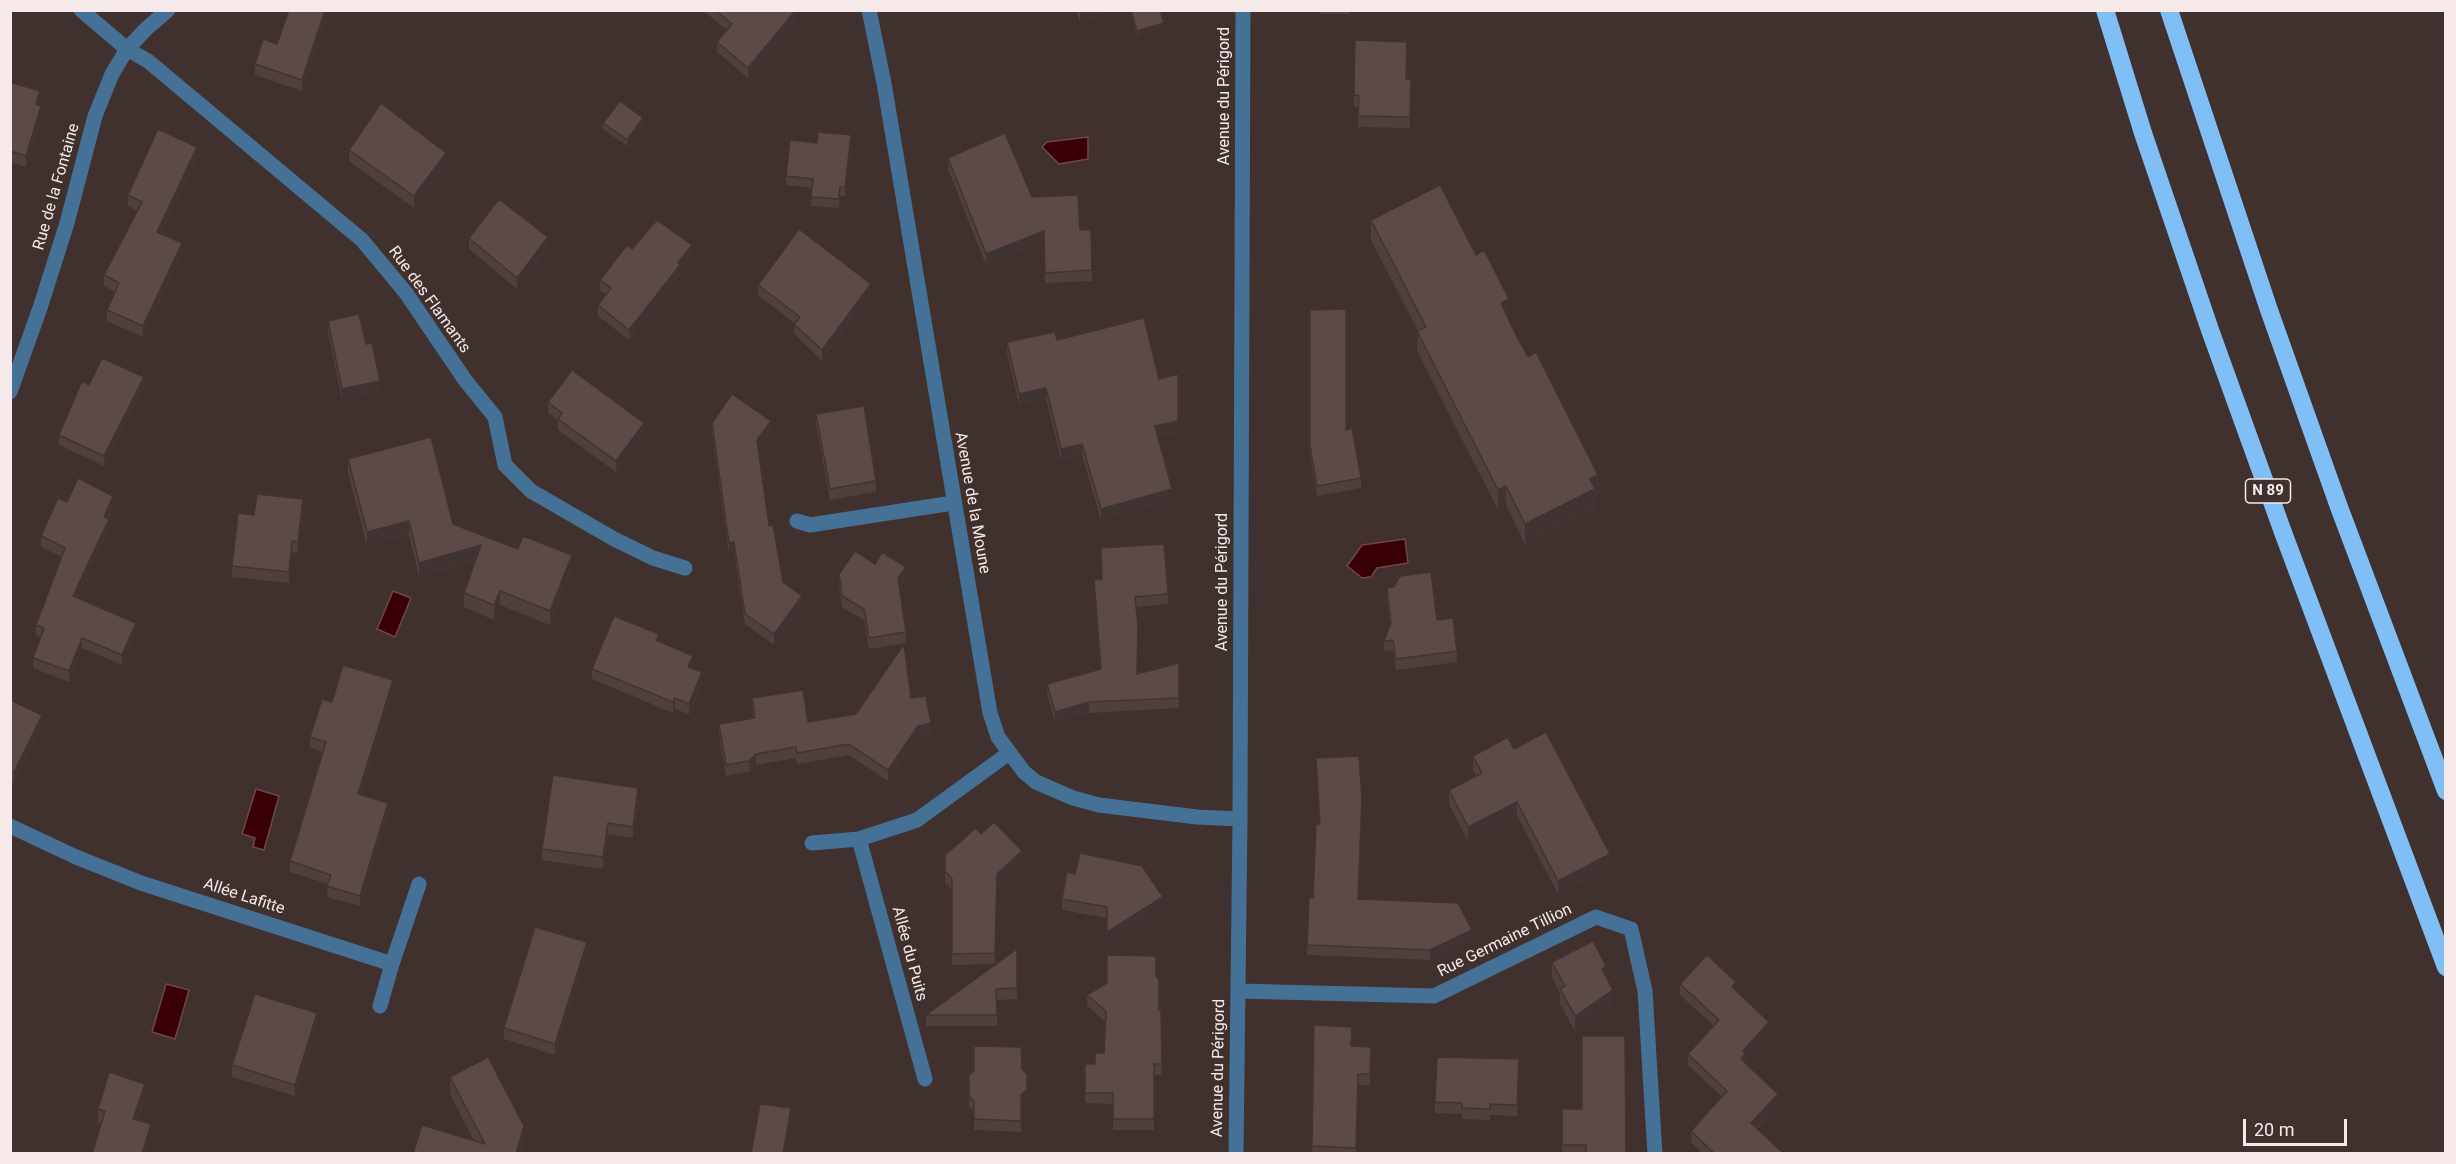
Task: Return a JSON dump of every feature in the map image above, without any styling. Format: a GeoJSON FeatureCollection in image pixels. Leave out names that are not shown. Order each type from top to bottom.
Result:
{"type":"FeatureCollection","features":[{"type":"Feature","properties":{"kind":"highway","name":"N 89"},"geometry":{"type":"LineString","coordinates":[[2105,10],[2143,133],[2214,340],[2445,967]]}},
{"type":"Feature","properties":{"kind":"highway"},"geometry":{"type":"LineString","coordinates":[[2169,10],[2269,310],[2339,507],[2445,791]]}},
{"type":"Feature","properties":{"kind":"street","name":"Rue des Flamants"},"geometry":{"type":"LineString","coordinates":[[81,10],[127,49],[148,61],[362,240],[406,293],[465,380],[495,417],[505,465],[531,491],[624,544],[653,558],[685,568]]}},
{"type":"Feature","properties":{"kind":"street","name":"Rue de la Fontaine"},"geometry":{"type":"LineString","coordinates":[[10,392],[67,223],[95,116],[112,74],[127,49],[168,10]]}},
{"type":"Feature","properties":{"kind":"street","name":"Avenue de la Moune"},"geometry":{"type":"LineString","coordinates":[[869,10],[884,83],[990,713],[998,737],[1024,772],[1036,782],[1073,798],[1154,812],[1240,819]]}},
{"type":"Feature","properties":{"kind":"street","name":"Avenue du Périgord"},"geometry":{"type":"LineString","coordinates":[[1236,1154],[1240,819],[1243,10]]}},
{"type":"Feature","properties":{"kind":"street"},"geometry":{"type":"LineString","coordinates":[[797,521],[810,525],[954,503]]}},
{"type":"Feature","properties":{"kind":"street"},"geometry":{"type":"LineString","coordinates":[[812,843],[859,839],[917,820],[1009,753]]}},
{"type":"Feature","properties":{"kind":"street","name":"Allée Lafitte"},"geometry":{"type":"LineString","coordinates":[[10,826],[76,857],[141,883],[392,964]]}},
{"type":"Feature","properties":{"kind":"street","name":"Allée du Puits"},"geometry":{"type":"LineString","coordinates":[[859,839],[925,1079]]}},
{"type":"Feature","properties":{"kind":"street"},"geometry":{"type":"LineString","coordinates":[[380,1006],[419,884]]}},
{"type":"Feature","properties":{"kind":"street","name":"Rue Germaine Tillion"},"geometry":{"type":"LineString","coordinates":[[1238,991],[1434,996],[1596,917],[1631,929],[1645,991],[1655,1154]]}},
{"type":"Feature","properties":{"kind":"shaded area"},"geometry":{"type":"Polygon","coordinates":[[[1088,137],[1088,159],[1059,164],[1042,147],[1047,142],[1088,137]]]}},
{"type":"Feature","properties":{"kind":"shaded area"},"geometry":{"type":"Polygon","coordinates":[[[1405,539],[1408,563],[1377,568],[1371,577],[1362,578],[1347,566],[1362,545],[1405,539]]]}},
{"type":"Feature","properties":{"kind":"shaded area"},"geometry":{"type":"Polygon","coordinates":[[[393,591],[411,598],[395,637],[377,629],[393,591]]]}},
{"type":"Feature","properties":{"kind":"shaded area"},"geometry":{"type":"Polygon","coordinates":[[[256,789],[279,796],[264,850],[253,847],[255,838],[242,834],[256,789]]]}},
{"type":"Feature","properties":{"kind":"shaded area"},"geometry":{"type":"Polygon","coordinates":[[[166,984],[189,990],[175,1039],[152,1032],[166,984]]]}},
{"type":"Feature","properties":{"kind":"building"},"geometry":{"type":"Polygon","coordinates":[[[289,10],[325,10],[302,80],[255,64],[263,39],[277,44],[289,10]]]}},
{"type":"Feature","properties":{"kind":"building"},"geometry":{"type":"Polygon","coordinates":[[[715,10],[796,10],[748,68],[717,42],[732,24],[715,10]]]}},
{"type":"Feature","properties":{"kind":"building"},"geometry":{"type":"Polygon","coordinates":[[[1131,10],[1160,10],[1164,23],[1137,31],[1131,10]]]}},
{"type":"Feature","properties":{"kind":"building"},"geometry":{"type":"Polygon","coordinates":[[[1355,40],[1407,42],[1406,79],[1411,79],[1410,117],[1358,116],[1359,96],[1354,95],[1355,40]]]}},
{"type":"Feature","properties":{"kind":"building"},"geometry":{"type":"Polygon","coordinates":[[[10,82],[40,91],[36,104],[41,106],[26,156],[10,151],[10,82]]]}},
{"type":"Feature","properties":{"kind":"building"},"geometry":{"type":"Polygon","coordinates":[[[620,101],[643,118],[627,140],[603,123],[620,101]]]}},
{"type":"Feature","properties":{"kind":"building"},"geometry":{"type":"Polygon","coordinates":[[[381,103],[446,153],[414,196],[349,150],[381,103]]]}},
{"type":"Feature","properties":{"kind":"building"},"geometry":{"type":"Polygon","coordinates":[[[158,129],[197,147],[157,232],[182,243],[143,326],[107,310],[119,283],[104,275],[142,202],[128,195],[158,129]]]}},
{"type":"Feature","properties":{"kind":"building"},"geometry":{"type":"Polygon","coordinates":[[[818,132],[851,135],[845,187],[840,187],[839,199],[811,197],[813,179],[786,176],[790,140],[817,143],[818,132]]]}},
{"type":"Feature","properties":{"kind":"building"},"geometry":{"type":"Polygon","coordinates":[[[1005,133],[1032,197],[1078,195],[1080,230],[1091,230],[1092,270],[1045,273],[1044,231],[986,254],[948,158],[1005,133]]]}},
{"type":"Feature","properties":{"kind":"building"},"geometry":{"type":"Polygon","coordinates":[[[1440,185],[1476,255],[1484,250],[1509,299],[1501,303],[1515,333],[1528,357],[1536,352],[1598,475],[1590,479],[1595,489],[1525,524],[1506,486],[1498,490],[1417,331],[1426,327],[1371,220],[1440,185]]]}},
{"type":"Feature","properties":{"kind":"building"},"geometry":{"type":"Polygon","coordinates":[[[499,199],[548,237],[517,278],[469,238],[499,199]]]}},
{"type":"Feature","properties":{"kind":"building"},"geometry":{"type":"Polygon","coordinates":[[[657,220],[692,245],[678,263],[680,265],[629,330],[598,305],[611,288],[600,280],[627,245],[632,249],[657,220]]]}},
{"type":"Feature","properties":{"kind":"building"},"geometry":{"type":"Polygon","coordinates":[[[799,229],[871,284],[822,350],[794,324],[800,317],[758,285],[799,229]]]}},
{"type":"Feature","properties":{"kind":"building"},"geometry":{"type":"Polygon","coordinates":[[[1346,309],[1346,430],[1352,428],[1361,478],[1317,486],[1310,446],[1310,310],[1346,309]]]}},
{"type":"Feature","properties":{"kind":"building"},"geometry":{"type":"Polygon","coordinates":[[[359,314],[366,344],[372,343],[380,381],[342,389],[328,321],[359,314]]]}},
{"type":"Feature","properties":{"kind":"building"},"geometry":{"type":"Polygon","coordinates":[[[1144,318],[1159,379],[1178,374],[1178,421],[1155,426],[1172,489],[1101,509],[1082,444],[1061,449],[1046,388],[1019,394],[1007,342],[1055,332],[1057,340],[1144,318]]]}},
{"type":"Feature","properties":{"kind":"building"},"geometry":{"type":"Polygon","coordinates":[[[102,358],[144,377],[104,456],[59,435],[82,381],[89,385],[102,358]]]}},
{"type":"Feature","properties":{"kind":"building"},"geometry":{"type":"Polygon","coordinates":[[[572,370],[644,423],[616,461],[558,419],[562,413],[548,402],[572,370]]]}},
{"type":"Feature","properties":{"kind":"building"},"geometry":{"type":"Polygon","coordinates":[[[732,394],[771,421],[757,440],[769,526],[773,525],[783,582],[802,596],[774,634],[745,614],[734,542],[729,543],[712,423],[732,394]]]}},
{"type":"Feature","properties":{"kind":"building"},"geometry":{"type":"Polygon","coordinates":[[[864,406],[876,481],[830,489],[816,414],[864,406]]]}},
{"type":"Feature","properties":{"kind":"building"},"geometry":{"type":"Polygon","coordinates":[[[431,437],[453,524],[518,549],[523,536],[572,555],[550,611],[500,591],[494,605],[464,593],[481,545],[419,563],[409,521],[367,532],[348,459],[431,437]]]}},
{"type":"Feature","properties":{"kind":"building"},"geometry":{"type":"Polygon","coordinates":[[[78,478],[113,496],[104,517],[109,519],[73,596],[136,623],[122,655],[82,638],[69,671],[33,658],[44,628],[36,625],[65,548],[41,536],[58,498],[67,502],[78,478]]]}},
{"type":"Feature","properties":{"kind":"building"},"geometry":{"type":"Polygon","coordinates":[[[257,494],[303,499],[298,542],[292,541],[289,572],[232,566],[238,513],[254,515],[257,494]]]}},
{"type":"Feature","properties":{"kind":"building"},"geometry":{"type":"Polygon","coordinates":[[[1164,544],[1168,594],[1135,597],[1138,626],[1137,674],[1179,663],[1179,698],[1089,702],[1055,712],[1047,684],[1101,669],[1094,580],[1102,579],[1101,548],[1164,544]]]}},
{"type":"Feature","properties":{"kind":"building"},"geometry":{"type":"Polygon","coordinates":[[[855,551],[875,564],[882,552],[906,567],[898,578],[906,632],[869,638],[864,609],[842,596],[839,574],[855,551]]]}},
{"type":"Feature","properties":{"kind":"building"},"geometry":{"type":"Polygon","coordinates":[[[1431,572],[1437,620],[1453,618],[1457,651],[1396,659],[1393,640],[1384,641],[1391,623],[1387,588],[1394,587],[1400,576],[1431,572]]]}},
{"type":"Feature","properties":{"kind":"building"},"geometry":{"type":"Polygon","coordinates":[[[614,616],[659,634],[656,640],[693,656],[688,667],[702,672],[689,704],[675,698],[673,702],[592,669],[614,616]]]}},
{"type":"Feature","properties":{"kind":"building"},"geometry":{"type":"Polygon","coordinates":[[[904,644],[911,698],[926,696],[931,723],[918,726],[888,770],[849,744],[797,753],[796,747],[756,754],[749,761],[726,765],[719,724],[755,718],[752,698],[803,690],[808,722],[856,714],[904,644]]]}},
{"type":"Feature","properties":{"kind":"building"},"geometry":{"type":"Polygon","coordinates":[[[343,665],[393,680],[358,794],[388,803],[360,896],[327,886],[331,875],[290,861],[326,742],[310,737],[322,699],[332,702],[343,665]]]}},
{"type":"Feature","properties":{"kind":"building"},"geometry":{"type":"Polygon","coordinates":[[[10,700],[42,715],[14,772],[10,770],[10,700]]]}},
{"type":"Feature","properties":{"kind":"building"},"geometry":{"type":"Polygon","coordinates":[[[1546,732],[1610,854],[1558,881],[1517,802],[1468,827],[1449,790],[1482,773],[1473,756],[1508,737],[1514,749],[1546,732]]]}},
{"type":"Feature","properties":{"kind":"building"},"geometry":{"type":"Polygon","coordinates":[[[1359,756],[1362,799],[1358,899],[1458,903],[1472,930],[1430,950],[1307,945],[1309,897],[1313,898],[1316,824],[1320,824],[1316,758],[1359,756]]]}},
{"type":"Feature","properties":{"kind":"building"},"geometry":{"type":"Polygon","coordinates":[[[553,775],[638,788],[633,827],[608,823],[603,857],[542,849],[553,775]]]}},
{"type":"Feature","properties":{"kind":"building"},"geometry":{"type":"Polygon","coordinates":[[[994,822],[1022,851],[997,874],[995,953],[952,954],[952,879],[945,871],[945,855],[976,828],[981,834],[994,822]]]}},
{"type":"Feature","properties":{"kind":"building"},"geometry":{"type":"Polygon","coordinates":[[[1080,853],[1142,866],[1163,897],[1107,932],[1107,907],[1062,899],[1067,872],[1075,874],[1080,853]]]}},
{"type":"Feature","properties":{"kind":"building"},"geometry":{"type":"Polygon","coordinates":[[[535,927],[587,942],[555,1044],[504,1028],[535,927]]]}},
{"type":"Feature","properties":{"kind":"building"},"geometry":{"type":"Polygon","coordinates":[[[1593,941],[1606,966],[1602,969],[1613,990],[1575,1016],[1560,989],[1565,986],[1552,962],[1593,941]]]}},
{"type":"Feature","properties":{"kind":"building"},"geometry":{"type":"Polygon","coordinates":[[[1017,949],[1017,988],[996,989],[997,1015],[926,1015],[1017,949]]]}},
{"type":"Feature","properties":{"kind":"building"},"geometry":{"type":"Polygon","coordinates":[[[1107,955],[1156,956],[1159,1010],[1161,1010],[1162,1064],[1154,1064],[1154,1119],[1113,1119],[1113,1093],[1085,1093],[1085,1064],[1095,1064],[1095,1053],[1104,1053],[1106,1011],[1087,995],[1107,983],[1107,955]]]}},
{"type":"Feature","properties":{"kind":"building"},"geometry":{"type":"Polygon","coordinates":[[[1707,955],[1736,982],[1732,987],[1769,1022],[1743,1051],[1745,1054],[1741,1059],[1778,1094],[1751,1123],[1784,1154],[1715,1154],[1691,1131],[1727,1091],[1688,1054],[1719,1020],[1680,984],[1707,955]]]}},
{"type":"Feature","properties":{"kind":"building"},"geometry":{"type":"Polygon","coordinates":[[[255,994],[317,1013],[295,1085],[232,1065],[255,994]]]}},
{"type":"Feature","properties":{"kind":"building"},"geometry":{"type":"Polygon","coordinates":[[[1314,1025],[1352,1027],[1351,1046],[1371,1047],[1370,1074],[1358,1074],[1356,1148],[1312,1146],[1314,1025]]]}},
{"type":"Feature","properties":{"kind":"building"},"geometry":{"type":"Polygon","coordinates":[[[1582,1036],[1625,1036],[1626,1154],[1586,1154],[1586,1145],[1562,1145],[1562,1109],[1582,1109],[1582,1036]]]}},
{"type":"Feature","properties":{"kind":"building"},"geometry":{"type":"Polygon","coordinates":[[[974,1046],[1021,1047],[1022,1069],[1027,1074],[1027,1089],[1021,1095],[1021,1121],[974,1119],[974,1101],[969,1096],[969,1075],[974,1071],[974,1046]]]}},
{"type":"Feature","properties":{"kind":"building"},"geometry":{"type":"Polygon","coordinates":[[[488,1057],[524,1126],[516,1154],[413,1154],[422,1125],[485,1144],[450,1077],[488,1057]]]}},
{"type":"Feature","properties":{"kind":"building"},"geometry":{"type":"Polygon","coordinates":[[[1437,1057],[1519,1059],[1517,1105],[1490,1104],[1490,1109],[1462,1108],[1462,1103],[1435,1102],[1437,1057]]]}},
{"type":"Feature","properties":{"kind":"building"},"geometry":{"type":"Polygon","coordinates":[[[109,1072],[145,1084],[133,1119],[151,1124],[142,1154],[92,1154],[105,1111],[98,1109],[109,1072]]]}},
{"type":"Feature","properties":{"kind":"building"},"geometry":{"type":"Polygon","coordinates":[[[760,1104],[791,1108],[783,1154],[751,1154],[760,1104]]]}}]}
